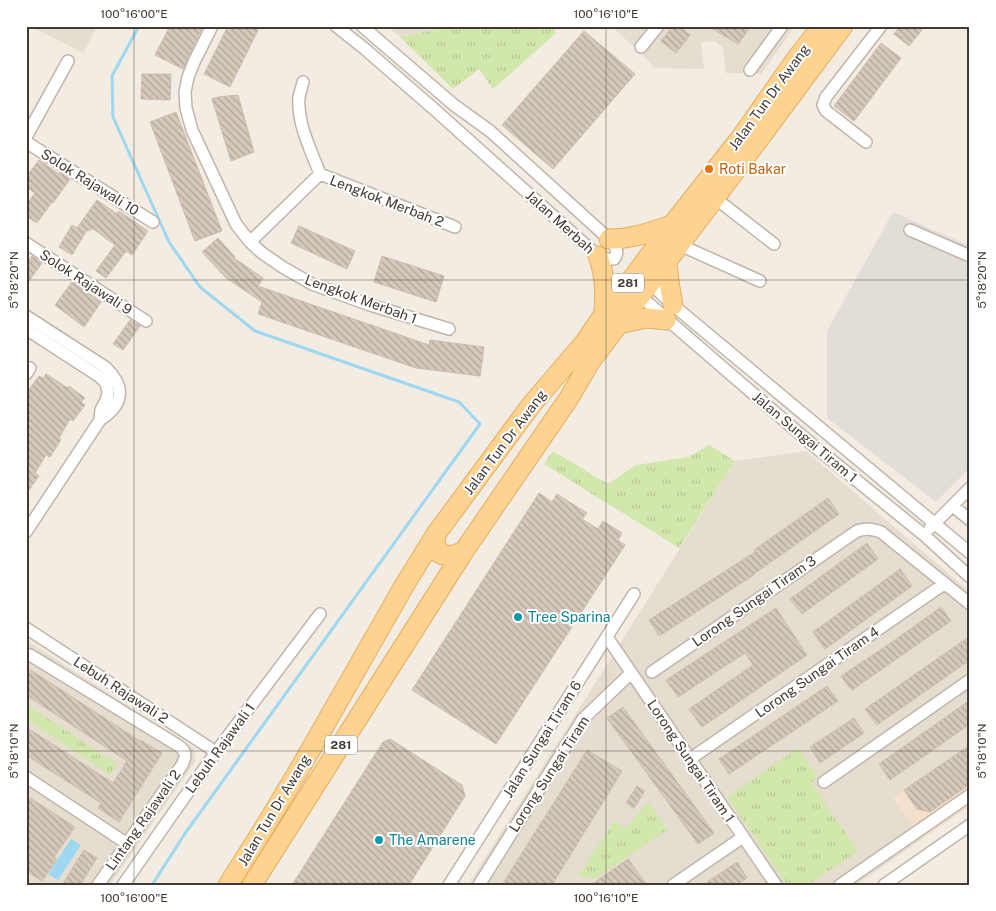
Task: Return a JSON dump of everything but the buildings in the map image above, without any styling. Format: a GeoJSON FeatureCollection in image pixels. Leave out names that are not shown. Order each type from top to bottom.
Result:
{"type":"FeatureCollection","features":[{"type":"Feature","properties":{"kind":"main road","name":"Jalan Tun Dr Awang"},"geometry":{"type":"LineString","coordinates":[[252,885],[464,551],[569,398],[638,271],[742,136],[796,59],[822,26]]}},
{"type":"Feature","properties":{"kind":"main road","name":"Jalan Tun Dr Awang"},"geometry":{"type":"LineString","coordinates":[[228,885],[299,770],[404,586],[436,534],[532,404],[585,342],[645,290],[716,198],[843,26]]}},
{"type":"Feature","properties":{"kind":"main road"},"geometry":{"type":"LineString","coordinates":[[610,239],[634,237],[672,225]]}},
{"type":"Feature","properties":{"kind":"main road"},"geometry":{"type":"LineString","coordinates":[[598,256],[603,271],[611,319],[647,318],[670,312],[668,261]]}},
{"type":"Feature","properties":{"kind":"main road"},"geometry":{"type":"LineString","coordinates":[[436,534],[439,553],[453,556],[464,551]]}},
{"type":"Feature","properties":{"kind":"main road"},"geometry":{"type":"LineString","coordinates":[[404,586],[414,583],[424,584],[429,590],[431,605]]}},
{"type":"Feature","properties":{"kind":"street","name":"Lengkok Merbah 1"},"geometry":{"type":"LineString","coordinates":[[212,26],[188,77],[186,108],[192,130],[236,224],[250,242],[284,268],[312,284],[370,305],[449,329]]}},
{"type":"Feature","properties":{"kind":"street","name":"Jalan Merbah"},"geometry":{"type":"LineString","coordinates":[[336,26],[436,110],[598,256],[608,260],[614,259],[617,251],[610,239],[490,131],[454,105],[362,26]]}},
{"type":"Feature","properties":{"kind":"street"},"geometry":{"type":"LineString","coordinates":[[641,47],[658,26]]}},
{"type":"Feature","properties":{"kind":"street"},"geometry":{"type":"LineString","coordinates":[[750,70],[782,26]]}},
{"type":"Feature","properties":{"kind":"street"},"geometry":{"type":"LineString","coordinates":[[866,142],[826,111],[823,105],[826,97],[881,26]]}},
{"type":"Feature","properties":{"kind":"street"},"geometry":{"type":"LineString","coordinates":[[26,137],[68,60]]}},
{"type":"Feature","properties":{"kind":"street","name":"Lengkok Merbah 2"},"geometry":{"type":"LineString","coordinates":[[303,82],[299,96],[299,112],[302,128],[320,174],[455,227]]}},
{"type":"Feature","properties":{"kind":"street","name":"Solok Rajawali 10"},"geometry":{"type":"LineString","coordinates":[[26,142],[153,222]]}},
{"type":"Feature","properties":{"kind":"street","name":"Lengkok Merbah 2"},"geometry":{"type":"LineString","coordinates":[[250,242],[320,174]]}},
{"type":"Feature","properties":{"kind":"street"},"geometry":{"type":"LineString","coordinates":[[716,198],[774,244]]}},
{"type":"Feature","properties":{"kind":"street"},"geometry":{"type":"LineString","coordinates":[[910,230],[970,256]]}},
{"type":"Feature","properties":{"kind":"street","name":"Solok Rajawali 9"},"geometry":{"type":"LineString","coordinates":[[26,243],[146,321]]}},
{"type":"Feature","properties":{"kind":"street"},"geometry":{"type":"LineString","coordinates":[[680,246],[760,281]]}},
{"type":"Feature","properties":{"kind":"street","name":"Jalan Sungai Tiram 1"},"geometry":{"type":"LineString","coordinates":[[645,290],[814,446],[924,535],[970,577]]}},
{"type":"Feature","properties":{"kind":"street","name":"Jalan Sungai Tiram 1"},"geometry":{"type":"LineString","coordinates":[[645,290],[970,552]]}},
{"type":"Feature","properties":{"kind":"street"},"geometry":{"type":"LineString","coordinates":[[26,316],[105,368],[118,381],[120,392],[118,400],[110,413],[100,420],[26,532]]}},
{"type":"Feature","properties":{"kind":"street"},"geometry":{"type":"LineString","coordinates":[[26,329],[100,377],[106,383],[108,392],[101,410],[100,420]]}},
{"type":"Feature","properties":{"kind":"street"},"geometry":{"type":"LineString","coordinates":[[924,535],[934,522],[970,488]]}},
{"type":"Feature","properties":{"kind":"street"},"geometry":{"type":"LineString","coordinates":[[952,506],[970,520]]}},
{"type":"Feature","properties":{"kind":"street","name":"Lorong Sungai Tiram 3"},"geometry":{"type":"LineString","coordinates":[[652,672],[857,531],[863,529],[881,532],[908,552],[944,584]]}},
{"type":"Feature","properties":{"kind":"street"},"geometry":{"type":"LineString","coordinates":[[944,584],[970,604]]}},
{"type":"Feature","properties":{"kind":"street","name":"Lorong Sungai Tiram 4"},"geometry":{"type":"LineString","coordinates":[[690,759],[944,584]]}},
{"type":"Feature","properties":{"kind":"street","name":"Jalan Sungai Tiram 6"},"geometry":{"type":"LineString","coordinates":[[449,885],[634,594]]}},
{"type":"Feature","properties":{"kind":"street","name":"Lebuh Rajawali 1"},"geometry":{"type":"LineString","coordinates":[[123,885],[216,752],[320,614]]}},
{"type":"Feature","properties":{"kind":"street","name":"Lebuh Rajawali 2"},"geometry":{"type":"LineString","coordinates":[[26,628],[216,752]]}},
{"type":"Feature","properties":{"kind":"street","name":"Lorong Sungai Tiram 1"},"geometry":{"type":"LineString","coordinates":[[607,637],[776,885]]}},
{"type":"Feature","properties":{"kind":"street","name":"Lintang Rajawali 2"},"geometry":{"type":"LineString","coordinates":[[26,655],[30,655],[184,749],[186,754],[182,765],[126,843],[100,884]]}},
{"type":"Feature","properties":{"kind":"street","name":"Lorong Sungai Tiram"},"geometry":{"type":"LineString","coordinates":[[479,885],[583,718],[631,673]]}},
{"type":"Feature","properties":{"kind":"street"},"geometry":{"type":"LineString","coordinates":[[824,782],[970,680]]}},
{"type":"Feature","properties":{"kind":"street"},"geometry":{"type":"LineString","coordinates":[[26,777],[126,843]]}},
{"type":"Feature","properties":{"kind":"street"},"geometry":{"type":"LineString","coordinates":[[840,885],[970,795]]}},
{"type":"Feature","properties":{"kind":"street"},"geometry":{"type":"LineString","coordinates":[[884,885],[970,825]]}},
{"type":"Feature","properties":{"kind":"street"},"geometry":{"type":"LineString","coordinates":[[673,885],[743,837]]}},
{"type":"Feature","properties":{"kind":"shaded area"},"geometry":{"type":"Polygon","coordinates":[[[30,26],[97,26],[83,53],[30,26]]]}},
{"type":"Feature","properties":{"kind":"shaded area"},"geometry":{"type":"Polygon","coordinates":[[[387,26],[454,26],[400,37],[387,26]]]}},
{"type":"Feature","properties":{"kind":"shaded area"},"geometry":{"type":"Polygon","coordinates":[[[611,26],[795,26],[761,74],[726,73],[723,48],[715,41],[701,42],[704,69],[654,68],[646,58],[611,26]]]}},
{"type":"Feature","properties":{"kind":"shaded area"},"geometry":{"type":"Polygon","coordinates":[[[893,212],[970,246],[970,468],[936,502],[827,418],[827,331],[893,212]]]}},
{"type":"Feature","properties":{"kind":"shaded area"},"geometry":{"type":"Polygon","coordinates":[[[806,451],[970,592],[970,806],[856,885],[468,885],[735,461],[806,451]]]}},
{"type":"Feature","properties":{"kind":"shaded area"},"geometry":{"type":"Polygon","coordinates":[[[26,640],[194,748],[195,762],[110,885],[26,885],[26,640]]]}},
{"type":"Feature","properties":{"kind":"shaded area"},"geometry":{"type":"Polygon","coordinates":[[[970,745],[970,806],[922,839],[893,798],[970,745]]]}},
{"type":"Feature","properties":{"kind":"green space"},"geometry":{"type":"Polygon","coordinates":[[[454,26],[553,26],[556,33],[493,89],[479,69],[453,89],[400,37],[454,26]]]}},
{"type":"Feature","properties":{"kind":"green space"},"geometry":{"type":"Polygon","coordinates":[[[709,445],[735,461],[679,548],[544,464],[553,451],[608,484],[636,465],[689,457],[709,445]]]}},
{"type":"Feature","properties":{"kind":"green space"},"geometry":{"type":"Polygon","coordinates":[[[26,704],[117,764],[110,775],[26,719],[26,704]]]}},
{"type":"Feature","properties":{"kind":"green space"},"geometry":{"type":"Polygon","coordinates":[[[798,748],[818,778],[811,783],[858,851],[808,885],[787,885],[727,797],[798,748]]]}},
{"type":"Feature","properties":{"kind":"green space"},"geometry":{"type":"Polygon","coordinates":[[[649,801],[667,830],[595,879],[578,876],[614,821],[625,828],[649,801]]]}},
{"type":"Feature","properties":{"kind":"water"},"geometry":{"type":"Polygon","coordinates":[[[71,839],[81,845],[58,880],[48,874],[71,839]]]}},
{"type":"Feature","properties":{"kind":"waterway"},"geometry":{"type":"LineString","coordinates":[[139,26],[112,76],[113,117],[169,242],[200,287],[255,331],[459,402],[480,424],[186,832],[152,885]]}},
{"type":"Feature","properties":{"kind":"place","name":"Roti Bakar"},"geometry":{"type":"Point","coordinates":[709,169]}},
{"type":"Feature","properties":{"kind":"place","name":"Tree Sparina"},"geometry":{"type":"Point","coordinates":[518,617]}},
{"type":"Feature","properties":{"kind":"place","name":"The Amarene"},"geometry":{"type":"Point","coordinates":[379,840]}}]}
